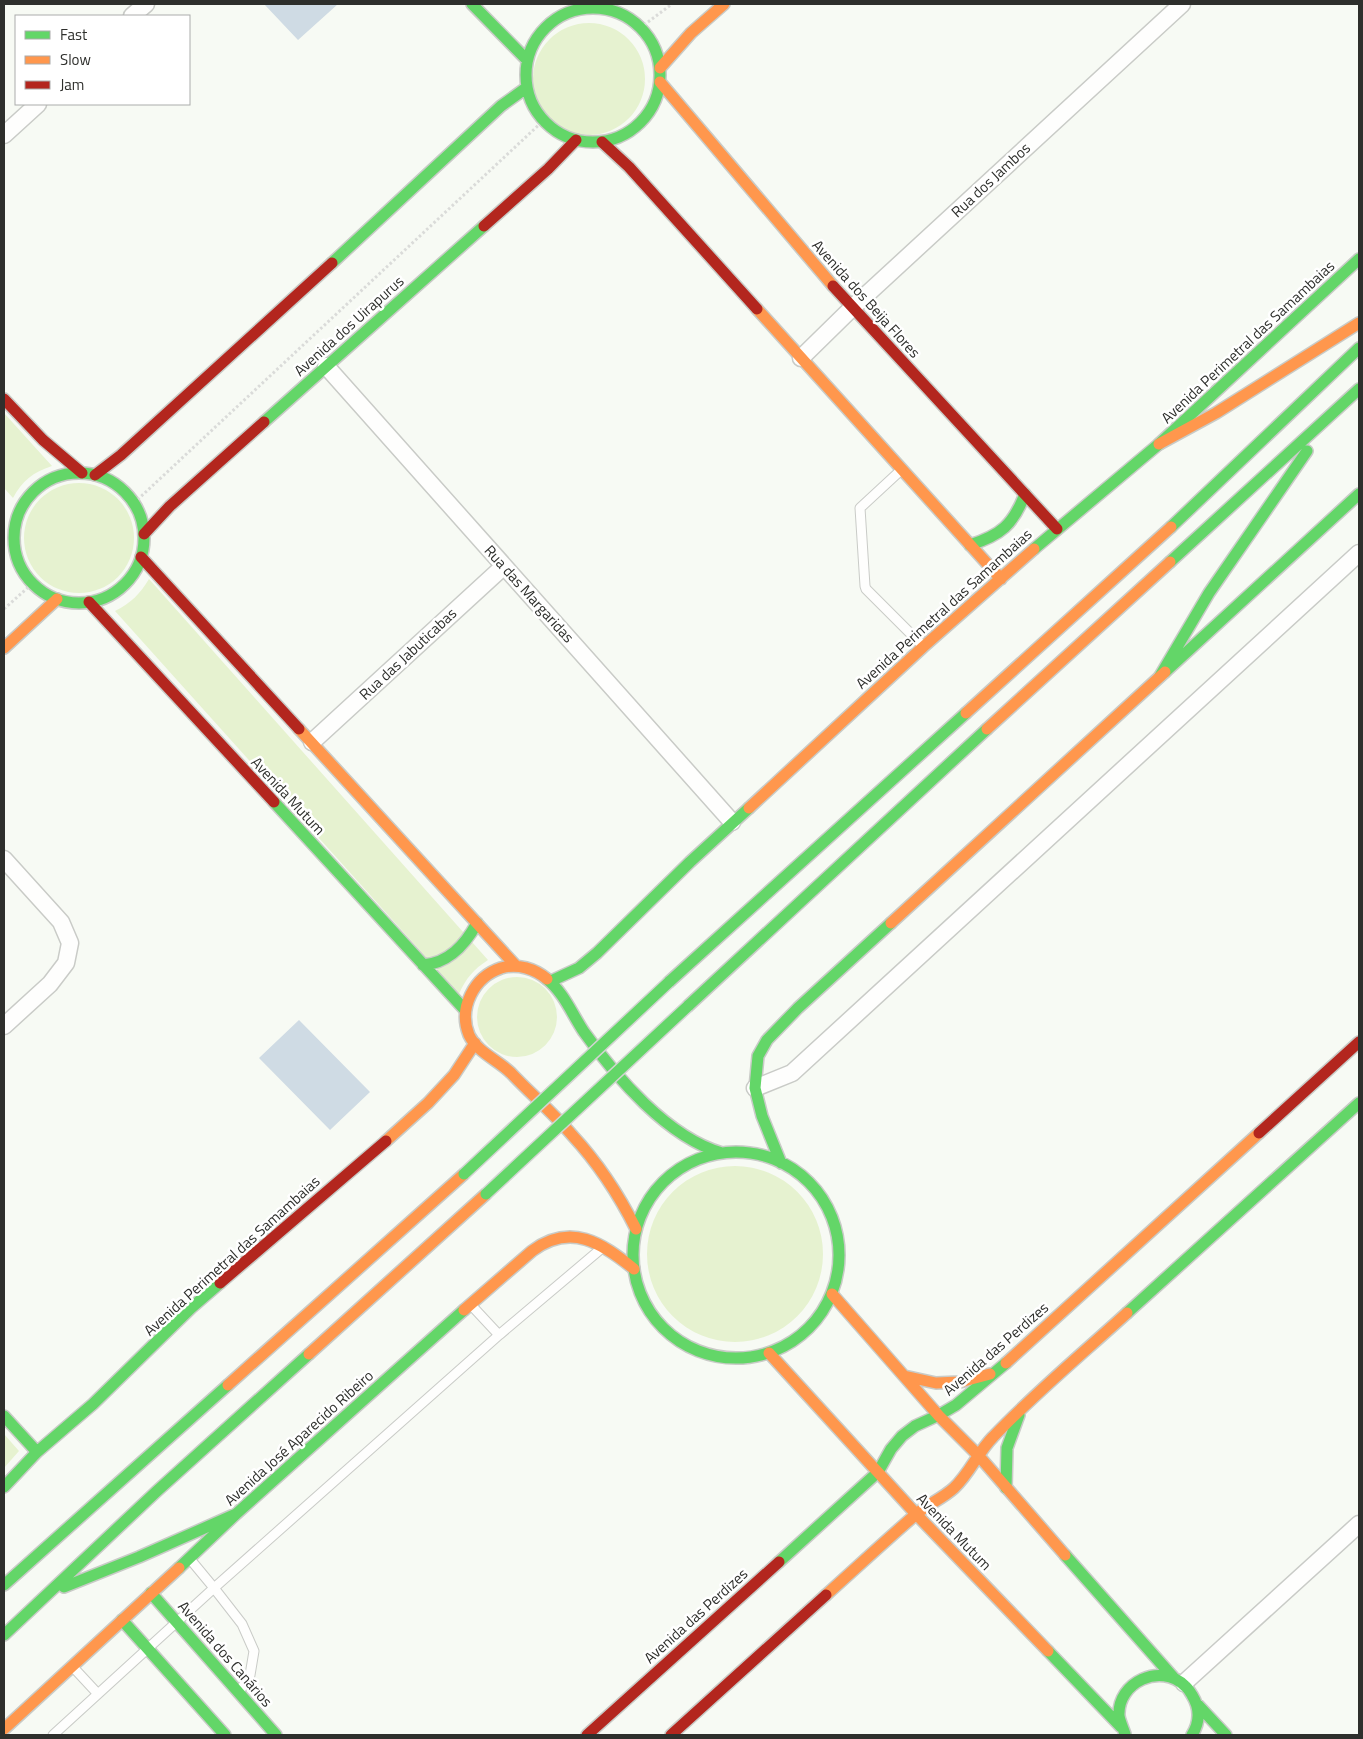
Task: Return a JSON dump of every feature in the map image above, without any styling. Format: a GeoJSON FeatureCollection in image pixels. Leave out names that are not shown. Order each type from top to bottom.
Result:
{"type":"FeatureCollection","features":[{"type":"Feature","properties":{"kind":"main road"},"geometry":{"type":"LineString","coordinates":[[472,4],[527,60]]}},
{"type":"Feature","properties":{"kind":"main road"},"geometry":{"type":"LineString","coordinates":[[660,68],[691,33],[724,4]]}},
{"type":"Feature","properties":{"kind":"main road"},"geometry":{"type":"LineString","coordinates":[[596,6],[622,15],[640,28],[653,46],[660,68],[660,82],[656,100],[647,115],[635,128],[619,137],[602,142],[589,142],[576,140],[558,133],[544,121],[533,106],[526,88],[525,69],[536,39],[550,23],[570,12],[596,6]]}},
{"type":"Feature","properties":{"kind":"main road","name":"Avenida dos Beija Flores"},"geometry":{"type":"LineString","coordinates":[[660,82],[852,308],[1057,529]]}},
{"type":"Feature","properties":{"kind":"main road"},"geometry":{"type":"LineString","coordinates":[[95,475],[121,455],[280,311],[501,106],[526,88]]}},
{"type":"Feature","properties":{"kind":"main road","name":"Avenida dos Uirapurus"},"geometry":{"type":"LineString","coordinates":[[144,534],[170,506],[548,169],[576,140]]}},
{"type":"Feature","properties":{"kind":"main road"},"geometry":{"type":"LineString","coordinates":[[602,142],[629,168],[1001,579]]}},
{"type":"Feature","properties":{"kind":"main road","name":"Avenida Perimetral das Samambaias"},"geometry":{"type":"LineString","coordinates":[[551,982],[579,968],[597,953],[732,822],[923,646],[1057,529],[1160,444],[1359,259]]}},
{"type":"Feature","properties":{"kind":"main road"},"geometry":{"type":"LineString","coordinates":[[1160,444],[1216,413],[1359,323]]}},
{"type":"Feature","properties":{"kind":"main road"},"geometry":{"type":"LineString","coordinates":[[4,1585],[464,1174],[669,982],[1182,517],[1359,348]]}},
{"type":"Feature","properties":{"kind":"main road"},"geometry":{"type":"LineString","coordinates":[[4,1635],[164,1485],[486,1194],[943,769],[1359,389]]}},
{"type":"Feature","properties":{"kind":"main road"},"geometry":{"type":"LineString","coordinates":[[4,399],[43,440],[82,473]]}},
{"type":"Feature","properties":{"kind":"main road"},"geometry":{"type":"LineString","coordinates":[[1160,676],[1209,593],[1334,411]]}},
{"type":"Feature","properties":{"kind":"main road"},"geometry":{"type":"LineString","coordinates":[[4,552],[14,532],[20,509],[31,494],[46,482],[63,475],[82,473],[95,475],[110,481],[134,503],[141,518],[144,534],[141,557],[134,573],[122,587],[106,597],[89,602],[73,603],[56,599],[39,589],[26,575],[17,558],[14,532],[7,512]]}},
{"type":"Feature","properties":{"kind":"main road"},"geometry":{"type":"LineString","coordinates":[[970,545],[989,539],[1006,528],[1018,513],[1025,494]]}},
{"type":"Feature","properties":{"kind":"main road"},"geometry":{"type":"LineString","coordinates":[[781,1163],[762,1116],[755,1088],[758,1056],[762,1048],[798,1008],[1359,494]]}},
{"type":"Feature","properties":{"kind":"main road"},"geometry":{"type":"LineString","coordinates":[[141,557],[516,966]]}},
{"type":"Feature","properties":{"kind":"main road"},"geometry":{"type":"LineString","coordinates":[[4,648],[56,599]]}},
{"type":"Feature","properties":{"kind":"main road","name":"Avenida Mutum"},"geometry":{"type":"LineString","coordinates":[[89,602],[465,1010]]}},
{"type":"Feature","properties":{"kind":"main road"},"geometry":{"type":"LineString","coordinates":[[423,965],[438,963],[464,945],[477,923]]}},
{"type":"Feature","properties":{"kind":"main road"},"geometry":{"type":"LineString","coordinates":[[636,1229],[615,1191],[580,1143],[503,1066],[484,1053],[469,1034],[465,1010],[473,991],[480,981],[504,966],[516,966],[538,972],[557,988],[593,1045],[614,1070],[660,1116],[705,1148],[722,1153]]}},
{"type":"Feature","properties":{"kind":"main road","name":"Avenida das Perdizes"},"geometry":{"type":"LineString","coordinates":[[587,1735],[878,1472],[884,1458],[902,1435],[913,1427],[939,1416],[965,1398],[996,1372],[1359,1042]]}},
{"type":"Feature","properties":{"kind":"main road","name":"Avenida Perimetral das Samambaias"},"geometry":{"type":"LineString","coordinates":[[4,1487],[38,1452],[93,1404],[191,1308],[428,1103],[454,1075],[475,1043]]}},
{"type":"Feature","properties":{"kind":"main road"},"geometry":{"type":"LineString","coordinates":[[671,1735],[916,1514],[952,1490],[990,1440],[1038,1393],[1359,1103]]}},
{"type":"Feature","properties":{"kind":"main road"},"geometry":{"type":"LineString","coordinates":[[742,1152],[762,1156],[781,1163],[799,1173],[814,1187],[834,1222],[839,1242],[840,1262],[832,1294],[819,1318],[805,1333],[789,1344],[769,1353],[751,1358],[724,1357],[710,1355],[691,1348],[659,1324],[647,1307],[638,1289],[633,1249],[636,1229],[646,1204],[667,1178],[684,1166],[702,1158],[722,1153],[742,1152]]}},
{"type":"Feature","properties":{"kind":"main road","name":"Avenida José Aparecido Ribeiro"},"geometry":{"type":"LineString","coordinates":[[4,1729],[190,1559],[236,1514],[513,1266],[542,1244],[558,1237],[576,1237],[593,1240],[634,1269]]}},
{"type":"Feature","properties":{"kind":"main road"},"geometry":{"type":"LineString","coordinates":[[832,1294],[939,1416],[978,1455],[1178,1680],[1193,1693],[1198,1705],[1226,1735]]}},
{"type":"Feature","properties":{"kind":"main road","name":"Avenida Mutum"},"geometry":{"type":"LineString","coordinates":[[769,1353],[916,1514],[1124,1731]]}},
{"type":"Feature","properties":{"kind":"main road"},"geometry":{"type":"LineString","coordinates":[[904,1376],[936,1384],[960,1382],[996,1372]]}},
{"type":"Feature","properties":{"kind":"main road"},"geometry":{"type":"LineString","coordinates":[[1006,1488],[1007,1448],[1021,1411]]}},
{"type":"Feature","properties":{"kind":"main road"},"geometry":{"type":"LineString","coordinates":[[4,1416],[38,1452]]}},
{"type":"Feature","properties":{"kind":"main road"},"geometry":{"type":"LineString","coordinates":[[46,1595],[87,1576],[139,1557],[236,1514]]}},
{"type":"Feature","properties":{"kind":"main road","name":"Avenida dos Canários"},"geometry":{"type":"LineString","coordinates":[[151,1593],[177,1622],[225,1684],[238,1693],[276,1735]]}},
{"type":"Feature","properties":{"kind":"main road"},"geometry":{"type":"LineString","coordinates":[[122,1620],[202,1702],[225,1735]]}},
{"type":"Feature","properties":{"kind":"main road"},"geometry":{"type":"LineString","coordinates":[[1124,1731],[1119,1714],[1121,1702],[1127,1690],[1136,1681],[1147,1676],[1160,1674],[1178,1680]]}},
{"type":"Feature","properties":{"kind":"main road"},"geometry":{"type":"LineString","coordinates":[[1192,1735],[1198,1719],[1198,1705]]}},
{"type":"Feature","properties":{"kind":"main road"},"geometry":{"type":"LineString","coordinates":[[253,1731],[264,1722]]}},
{"type":"Feature","properties":{"kind":"street"},"geometry":{"type":"LineString","coordinates":[[133,15],[146,4]]}},
{"type":"Feature","properties":{"kind":"street","name":"Rua dos Jambos"},"geometry":{"type":"LineString","coordinates":[[801,358],[852,308],[1182,4]]}},
{"type":"Feature","properties":{"kind":"street"},"geometry":{"type":"LineString","coordinates":[[4,135],[37,105]]}},
{"type":"Feature","properties":{"kind":"street","name":"Rua das Margaridas"},"geometry":{"type":"LineString","coordinates":[[326,366],[732,822]]}},
{"type":"Feature","properties":{"kind":"street"},"geometry":{"type":"LineString","coordinates":[[755,1088],[792,1073],[1359,553]]}},
{"type":"Feature","properties":{"kind":"street","name":"Rua das Jabuticabas"},"geometry":{"type":"LineString","coordinates":[[312,742],[504,566]]}},
{"type":"Feature","properties":{"kind":"street"},"geometry":{"type":"LineString","coordinates":[[4,859],[61,922],[70,943],[66,963],[50,984],[4,1026]]}},
{"type":"Feature","properties":{"kind":"street"},"geometry":{"type":"LineString","coordinates":[[1178,1680],[1359,1524]]}},
{"type":"Feature","properties":{"kind":"lane"},"geometry":{"type":"LineString","coordinates":[[902,469],[860,508],[864,581],[866,589],[923,646]]}},
{"type":"Feature","properties":{"kind":"lane"},"geometry":{"type":"LineString","coordinates":[[53,1735],[214,1588],[499,1335],[604,1246]]}},
{"type":"Feature","properties":{"kind":"lane"},"geometry":{"type":"LineString","coordinates":[[471,1304],[499,1335]]}},
{"type":"Feature","properties":{"kind":"lane"},"geometry":{"type":"LineString","coordinates":[[190,1559],[242,1624],[254,1651],[250,1675],[238,1693]]}},
{"type":"Feature","properties":{"kind":"lane"},"geometry":{"type":"LineString","coordinates":[[72,1666],[98,1694]]}},
{"type":"Feature","properties":{"kind":"path"},"geometry":{"type":"LineString","coordinates":[[640,28],[672,4]]}},
{"type":"Feature","properties":{"kind":"path"},"geometry":{"type":"LineString","coordinates":[[134,503],[544,121]]}},
{"type":"Feature","properties":{"kind":"path"},"geometry":{"type":"LineString","coordinates":[[4,609],[33,583]]}},
{"type":"Feature","properties":{"kind":"green space"},"geometry":{"type":"Polygon","coordinates":[[[589,23],[611,27],[629,39],[641,57],[645,79],[641,101],[629,119],[611,131],[589,135],[567,131],[549,119],[537,101],[533,79],[537,57],[549,39],[567,27],[589,23]]]}},
{"type":"Feature","properties":{"kind":"green space"},"geometry":{"type":"Polygon","coordinates":[[[4,413],[52,466],[39,471],[29,478],[13,498],[4,488],[4,413]]]}},
{"type":"Feature","properties":{"kind":"green space"},"geometry":{"type":"Polygon","coordinates":[[[79,483],[100,487],[118,499],[130,517],[134,538],[130,559],[118,577],[100,589],[79,593],[58,589],[40,577],[28,559],[24,538],[28,517],[40,499],[58,487],[79,483]]]}},
{"type":"Feature","properties":{"kind":"green space"},"geometry":{"type":"Polygon","coordinates":[[[149,579],[488,960],[471,974],[459,994],[115,611],[135,598],[149,579]]]}},
{"type":"Feature","properties":{"kind":"green space"},"geometry":{"type":"Polygon","coordinates":[[[517,977],[532,980],[545,989],[554,1002],[557,1017],[554,1032],[545,1045],[532,1054],[517,1057],[502,1054],[489,1045],[480,1032],[477,1017],[480,1002],[489,989],[502,980],[517,977]]]}},
{"type":"Feature","properties":{"kind":"green space"},"geometry":{"type":"Polygon","coordinates":[[[726,1166],[744,1166],[761,1169],[777,1176],[803,1198],[813,1212],[820,1228],[823,1254],[822,1271],[817,1288],[803,1310],[791,1322],[777,1332],[761,1339],[744,1342],[726,1342],[709,1339],[693,1332],[667,1310],[657,1296],[650,1280],[647,1263],[647,1245],[650,1228],[657,1212],[679,1186],[693,1176],[709,1169],[726,1166]]]}},
{"type":"Feature","properties":{"kind":"green space"},"geometry":{"type":"Polygon","coordinates":[[[4,1434],[19,1451],[4,1468],[4,1434]]]}},
{"type":"Feature","properties":{"kind":"building"},"geometry":{"type":"Polygon","coordinates":[[[264,4],[338,4],[298,40],[264,4]]]}},
{"type":"Feature","properties":{"kind":"building"},"geometry":{"type":"Polygon","coordinates":[[[299,1020],[370,1092],[330,1130],[259,1058],[299,1020]]]}},
{"type":"Feature","properties":{"kind":"traffic: fast"},"geometry":{"type":"LineString","coordinates":[[472,4],[527,60]]}},
{"type":"Feature","properties":{"kind":"traffic: fast"},"geometry":{"type":"LineString","coordinates":[[593,8],[619,13],[630,19],[640,28],[649,38],[655,49],[660,75],[655,101],[649,112],[640,122],[630,131],[619,137],[593,142],[567,137],[556,131],[546,122],[537,112],[531,101],[526,75],[531,49],[537,38],[546,28],[556,19],[567,13],[593,8]]}},
{"type":"Feature","properties":{"kind":"traffic: fast"},"geometry":{"type":"LineString","coordinates":[[332,263],[501,106],[526,88]]}},
{"type":"Feature","properties":{"kind":"traffic: fast"},"geometry":{"type":"LineString","coordinates":[[264,422],[484,226]]}},
{"type":"Feature","properties":{"kind":"traffic: fast"},"geometry":{"type":"LineString","coordinates":[[1034,549],[1159,444],[1359,259]]}},
{"type":"Feature","properties":{"kind":"traffic: fast"},"geometry":{"type":"LineString","coordinates":[[1171,527],[1359,348]]}},
{"type":"Feature","properties":{"kind":"traffic: fast"},"geometry":{"type":"LineString","coordinates":[[1170,562],[1359,389]]}},
{"type":"Feature","properties":{"kind":"traffic: fast"},"geometry":{"type":"LineString","coordinates":[[1160,676],[1209,593],[1307,451]]}},
{"type":"Feature","properties":{"kind":"traffic: fast"},"geometry":{"type":"LineString","coordinates":[[79,473],[104,478],[125,492],[139,513],[144,538],[139,563],[125,584],[104,598],[79,603],[54,598],[33,584],[19,563],[14,538],[19,513],[33,492],[54,478],[79,473]]}},
{"type":"Feature","properties":{"kind":"traffic: fast"},"geometry":{"type":"LineString","coordinates":[[970,545],[998,533],[1005,527],[1016,514],[1025,494]]}},
{"type":"Feature","properties":{"kind":"traffic: fast"},"geometry":{"type":"LineString","coordinates":[[1165,672],[1359,494]]}},
{"type":"Feature","properties":{"kind":"traffic: fast"},"geometry":{"type":"LineString","coordinates":[[669,982],[966,713]]}},
{"type":"Feature","properties":{"kind":"traffic: fast"},"geometry":{"type":"LineString","coordinates":[[688,1006],[987,729]]}},
{"type":"Feature","properties":{"kind":"traffic: fast"},"geometry":{"type":"LineString","coordinates":[[274,802],[465,1010]]}},
{"type":"Feature","properties":{"kind":"traffic: fast"},"geometry":{"type":"LineString","coordinates":[[551,981],[579,968],[597,953],[690,862],[749,808]]}},
{"type":"Feature","properties":{"kind":"traffic: fast"},"geometry":{"type":"LineString","coordinates":[[423,965],[432,964],[448,957],[467,939],[477,923]]}},
{"type":"Feature","properties":{"kind":"traffic: fast"},"geometry":{"type":"LineString","coordinates":[[781,1163],[762,1116],[755,1088],[758,1056],[767,1040],[798,1008],[891,923]]}},
{"type":"Feature","properties":{"kind":"traffic: fast"},"geometry":{"type":"LineString","coordinates":[[547,979],[563,997],[584,1032],[611,1068],[644,1103],[682,1134],[722,1153]]}},
{"type":"Feature","properties":{"kind":"traffic: fast"},"geometry":{"type":"LineString","coordinates":[[464,1174],[669,982]]}},
{"type":"Feature","properties":{"kind":"traffic: fast"},"geometry":{"type":"LineString","coordinates":[[486,1194],[688,1006]]}},
{"type":"Feature","properties":{"kind":"traffic: fast"},"geometry":{"type":"LineString","coordinates":[[1127,1313],[1359,1103]]}},
{"type":"Feature","properties":{"kind":"traffic: fast"},"geometry":{"type":"LineString","coordinates":[[736,1152],[766,1156],[785,1164],[809,1182],[827,1206],[835,1225],[839,1255],[835,1285],[827,1304],[809,1328],[785,1346],[766,1354],[736,1358],[706,1354],[687,1346],[663,1328],[645,1304],[637,1285],[633,1255],[637,1225],[645,1206],[663,1182],[687,1164],[706,1156],[736,1152]]}},
{"type":"Feature","properties":{"kind":"traffic: fast"},"geometry":{"type":"LineString","coordinates":[[4,1487],[37,1452],[93,1404],[191,1308],[220,1283]]}},
{"type":"Feature","properties":{"kind":"traffic: fast"},"geometry":{"type":"LineString","coordinates":[[179,1568],[236,1514],[464,1310]]}},
{"type":"Feature","properties":{"kind":"traffic: fast"},"geometry":{"type":"LineString","coordinates":[[4,1635],[157,1491],[309,1354]]}},
{"type":"Feature","properties":{"kind":"traffic: fast"},"geometry":{"type":"LineString","coordinates":[[779,1562],[878,1472],[891,1449],[902,1436],[915,1426],[956,1405],[1006,1363]]}},
{"type":"Feature","properties":{"kind":"traffic: fast"},"geometry":{"type":"LineString","coordinates":[[4,1585],[228,1385]]}},
{"type":"Feature","properties":{"kind":"traffic: fast"},"geometry":{"type":"LineString","coordinates":[[1006,1488],[1007,1448],[1019,1415]]}},
{"type":"Feature","properties":{"kind":"traffic: fast"},"geometry":{"type":"LineString","coordinates":[[4,1416],[37,1452]]}},
{"type":"Feature","properties":{"kind":"traffic: fast"},"geometry":{"type":"LineString","coordinates":[[64,1587],[139,1557],[236,1514]]}},
{"type":"Feature","properties":{"kind":"traffic: fast"},"geometry":{"type":"LineString","coordinates":[[1065,1555],[1173,1677]]}},
{"type":"Feature","properties":{"kind":"traffic: fast"},"geometry":{"type":"LineString","coordinates":[[151,1593],[276,1735]]}},
{"type":"Feature","properties":{"kind":"traffic: fast"},"geometry":{"type":"LineString","coordinates":[[122,1620],[225,1735]]}},
{"type":"Feature","properties":{"kind":"traffic: fast"},"geometry":{"type":"LineString","coordinates":[[1048,1651],[1121,1727]]}},
{"type":"Feature","properties":{"kind":"traffic: fast"},"geometry":{"type":"LineString","coordinates":[[1125,1734],[1119,1716],[1120,1704],[1125,1694],[1142,1679],[1164,1676],[1175,1679],[1186,1687],[1195,1700],[1198,1720],[1192,1735]]}},
{"type":"Feature","properties":{"kind":"traffic: fast"},"geometry":{"type":"LineString","coordinates":[[1198,1705],[1226,1735]]}},
{"type":"Feature","properties":{"kind":"traffic: slow"},"geometry":{"type":"LineString","coordinates":[[660,68],[691,33],[724,4]]}},
{"type":"Feature","properties":{"kind":"traffic: slow"},"geometry":{"type":"LineString","coordinates":[[660,82],[833,286]]}},
{"type":"Feature","properties":{"kind":"traffic: slow"},"geometry":{"type":"LineString","coordinates":[[757,309],[1001,579]]}},
{"type":"Feature","properties":{"kind":"traffic: slow"},"geometry":{"type":"LineString","coordinates":[[1159,444],[1216,413],[1359,323]]}},
{"type":"Feature","properties":{"kind":"traffic: slow"},"geometry":{"type":"LineString","coordinates":[[966,713],[1171,527]]}},
{"type":"Feature","properties":{"kind":"traffic: slow"},"geometry":{"type":"LineString","coordinates":[[749,808],[923,647],[1034,549]]}},
{"type":"Feature","properties":{"kind":"traffic: slow"},"geometry":{"type":"LineString","coordinates":[[987,729],[1170,562]]}},
{"type":"Feature","properties":{"kind":"traffic: slow"},"geometry":{"type":"LineString","coordinates":[[4,648],[57,599]]}},
{"type":"Feature","properties":{"kind":"traffic: slow"},"geometry":{"type":"LineString","coordinates":[[891,923],[1165,672]]}},
{"type":"Feature","properties":{"kind":"traffic: slow"},"geometry":{"type":"LineString","coordinates":[[299,729],[516,966]]}},
{"type":"Feature","properties":{"kind":"traffic: slow"},"geometry":{"type":"LineString","coordinates":[[547,979],[532,970],[514,966],[491,972],[476,986],[467,1004],[466,1025],[469,1035],[482,1051],[506,1068],[582,1146],[607,1180],[636,1229]]}},
{"type":"Feature","properties":{"kind":"traffic: slow"},"geometry":{"type":"LineString","coordinates":[[386,1141],[428,1103],[454,1075],[475,1043]]}},
{"type":"Feature","properties":{"kind":"traffic: slow"},"geometry":{"type":"LineString","coordinates":[[1006,1363],[1259,1133]]}},
{"type":"Feature","properties":{"kind":"traffic: slow"},"geometry":{"type":"LineString","coordinates":[[228,1385],[464,1174]]}},
{"type":"Feature","properties":{"kind":"traffic: slow"},"geometry":{"type":"LineString","coordinates":[[309,1354],[486,1194]]}},
{"type":"Feature","properties":{"kind":"traffic: slow"},"geometry":{"type":"LineString","coordinates":[[464,1310],[532,1251],[546,1242],[560,1238],[586,1239],[598,1244],[634,1269]]}},
{"type":"Feature","properties":{"kind":"traffic: slow"},"geometry":{"type":"LineString","coordinates":[[832,1294],[939,1416],[978,1455],[1065,1555]]}},
{"type":"Feature","properties":{"kind":"traffic: slow"},"geometry":{"type":"LineString","coordinates":[[826,1595],[919,1512],[954,1488],[965,1476],[988,1443],[1009,1421],[1127,1313]]}},
{"type":"Feature","properties":{"kind":"traffic: slow"},"geometry":{"type":"LineString","coordinates":[[769,1353],[916,1514],[1048,1651]]}},
{"type":"Feature","properties":{"kind":"traffic: slow"},"geometry":{"type":"LineString","coordinates":[[904,1376],[936,1383],[960,1382],[990,1374]]}},
{"type":"Feature","properties":{"kind":"traffic: slow"},"geometry":{"type":"LineString","coordinates":[[4,1729],[179,1568]]}},
{"type":"Feature","properties":{"kind":"traffic: jam"},"geometry":{"type":"LineString","coordinates":[[484,226],[548,169],[576,140]]}},
{"type":"Feature","properties":{"kind":"traffic: jam"},"geometry":{"type":"LineString","coordinates":[[602,142],[629,167],[757,309]]}},
{"type":"Feature","properties":{"kind":"traffic: jam"},"geometry":{"type":"LineString","coordinates":[[95,475],[121,455],[332,263]]}},
{"type":"Feature","properties":{"kind":"traffic: jam"},"geometry":{"type":"LineString","coordinates":[[833,286],[1057,529]]}},
{"type":"Feature","properties":{"kind":"traffic: jam"},"geometry":{"type":"LineString","coordinates":[[4,399],[43,440],[82,473]]}},
{"type":"Feature","properties":{"kind":"traffic: jam"},"geometry":{"type":"LineString","coordinates":[[144,534],[170,506],[264,422]]}},
{"type":"Feature","properties":{"kind":"traffic: jam"},"geometry":{"type":"LineString","coordinates":[[141,557],[299,729]]}},
{"type":"Feature","properties":{"kind":"traffic: jam"},"geometry":{"type":"LineString","coordinates":[[89,602],[274,802]]}},
{"type":"Feature","properties":{"kind":"traffic: jam"},"geometry":{"type":"LineString","coordinates":[[1259,1133],[1359,1042]]}},
{"type":"Feature","properties":{"kind":"traffic: jam"},"geometry":{"type":"LineString","coordinates":[[220,1283],[386,1141]]}},
{"type":"Feature","properties":{"kind":"traffic: jam"},"geometry":{"type":"LineString","coordinates":[[587,1735],[779,1562]]}},
{"type":"Feature","properties":{"kind":"traffic: jam"},"geometry":{"type":"LineString","coordinates":[[671,1735],[826,1595]]}}]}
